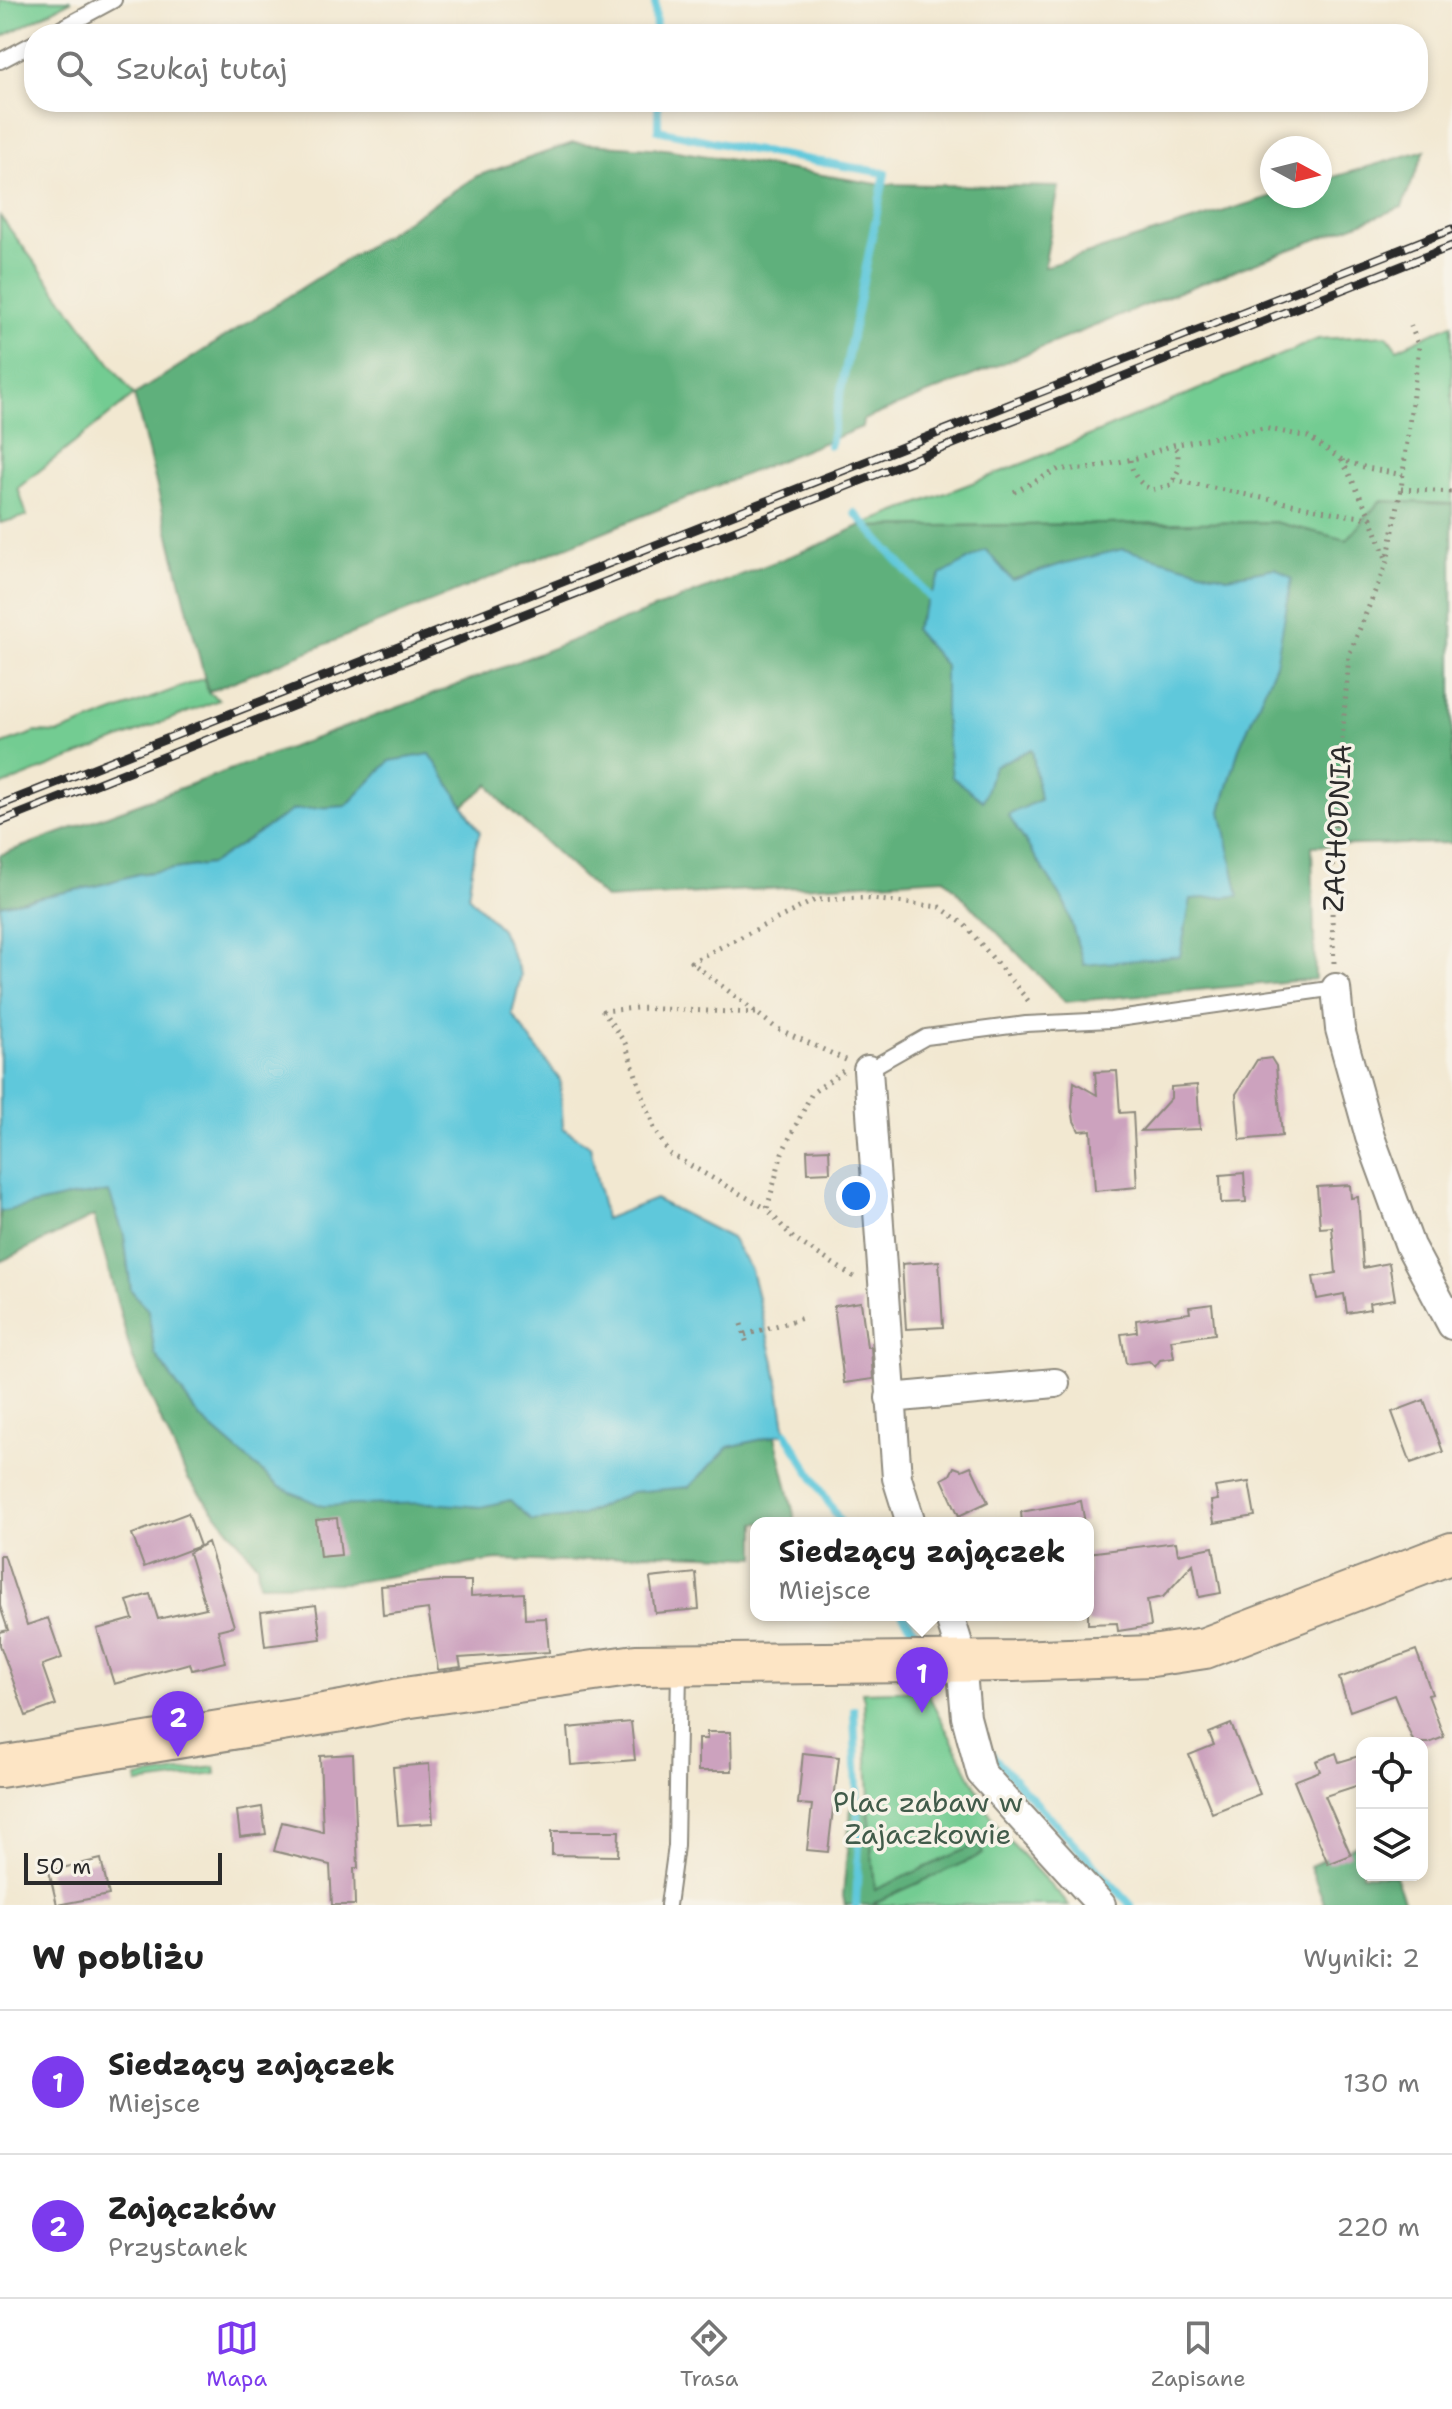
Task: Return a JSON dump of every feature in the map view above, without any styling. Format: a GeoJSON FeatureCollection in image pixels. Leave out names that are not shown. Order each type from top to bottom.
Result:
{"type":"FeatureCollection","features":[{"type":"Feature","properties":{"kind":"main road"},"geometry":{"type":"LineString","coordinates":[[0,1767],[342,1711],[433,1693],[636,1665],[962,1662],[1152,1656],[1205,1648],[1452,1553]]}},
{"type":"Feature","properties":{"kind":"street"},"geometry":{"type":"LineString","coordinates":[[1336,988],[1340,1029],[1370,1137],[1410,1246],[1452,1325]]}},
{"type":"Feature","properties":{"kind":"street"},"geometry":{"type":"LineString","coordinates":[[868,1070],[897,1478],[909,1517]]}},
{"type":"Feature","properties":{"kind":"street"},"geometry":{"type":"LineString","coordinates":[[890,1398],[1055,1383]]}},
{"type":"Feature","properties":{"kind":"street"},"geometry":{"type":"LineString","coordinates":[[951,1621],[962,1662],[966,1717],[981,1773],[1101,1905]]}},
{"type":"Feature","properties":{"kind":"lane"},"geometry":{"type":"LineString","coordinates":[[70,24],[114,0]]}},
{"type":"Feature","properties":{"kind":"lane"},"geometry":{"type":"LineString","coordinates":[[0,61],[24,48]]}},
{"type":"Feature","properties":{"kind":"lane"},"geometry":{"type":"LineString","coordinates":[[868,1070],[926,1037],[1047,1023],[1111,1020],[1336,988]]}},
{"type":"Feature","properties":{"kind":"lane"},"geometry":{"type":"LineString","coordinates":[[668,1905],[676,1846],[679,1664]]}},
{"type":"Feature","properties":{"kind":"path","name":"ZACHODNIA"},"geometry":{"type":"LineString","coordinates":[[1336,988],[1332,918],[1334,835],[1349,655],[1387,562],[1401,489],[1419,347],[1409,321]]}},
{"type":"Feature","properties":{"kind":"path"},"geometry":{"type":"LineString","coordinates":[[1014,492],[1059,469],[1087,469],[1130,460],[1173,445],[1264,428],[1308,437],[1342,460],[1403,475]]}},
{"type":"Feature","properties":{"kind":"path"},"geometry":{"type":"LineString","coordinates":[[1130,460],[1132,472],[1140,483],[1152,490],[1171,485],[1178,471],[1178,451],[1173,445]]}},
{"type":"Feature","properties":{"kind":"path"},"geometry":{"type":"LineString","coordinates":[[1342,460],[1371,518],[1387,562]]}},
{"type":"Feature","properties":{"kind":"path"},"geometry":{"type":"LineString","coordinates":[[1174,480],[1371,518]]}},
{"type":"Feature","properties":{"kind":"path"},"geometry":{"type":"LineString","coordinates":[[1401,489],[1452,492]]}},
{"type":"Feature","properties":{"kind":"path"},"geometry":{"type":"LineString","coordinates":[[767,1209],[782,1153],[812,1093],[854,1063],[776,1028],[691,962],[815,900],[862,898],[940,907],[965,925],[1047,1023]]}},
{"type":"Feature","properties":{"kind":"path"},"geometry":{"type":"LineString","coordinates":[[757,1013],[637,1008],[603,1011],[625,1043],[655,1131],[670,1154],[767,1209],[793,1238],[866,1285],[883,1289]]}},
{"type":"Feature","properties":{"kind":"path"},"geometry":{"type":"LineString","coordinates":[[745,1335],[806,1317]]}},
{"type":"Feature","properties":{"kind":"path"},"geometry":{"type":"LineString","coordinates":[[741,1324],[748,1347]]}},
{"type":"Feature","properties":{"kind":"green space"},"geometry":{"type":"Polygon","coordinates":[[[0,0],[72,0],[24,24],[0,38],[0,0]]]}},
{"type":"Feature","properties":{"kind":"green space"},"geometry":{"type":"Polygon","coordinates":[[[573,143],[665,149],[877,184],[1059,187],[1044,267],[1260,200],[1260,208],[1332,208],[1332,177],[1425,150],[1402,207],[1176,293],[863,420],[862,427],[208,692],[134,395],[477,176],[573,143]]]}},
{"type":"Feature","properties":{"kind":"green space"},"geometry":{"type":"Polygon","coordinates":[[[0,216],[134,395],[18,488],[27,516],[0,523],[0,216]]]}},
{"type":"Feature","properties":{"kind":"green space"},"geometry":{"type":"Polygon","coordinates":[[[1452,324],[1452,504],[1380,501],[1347,540],[1274,522],[857,527],[1032,460],[1318,339],[1387,335],[1397,349],[1452,324]]]}},
{"type":"Feature","properties":{"kind":"green space"},"geometry":{"type":"Polygon","coordinates":[[[1380,501],[1452,504],[1452,843],[1312,846],[1315,979],[1065,1002],[944,878],[606,899],[503,803],[489,784],[463,806],[430,754],[390,761],[346,806],[293,810],[211,864],[138,874],[96,886],[0,905],[0,855],[426,697],[829,541],[857,527],[1274,522],[1347,540],[1380,501]],[[1065,563],[1012,580],[941,575],[914,629],[945,665],[945,718],[953,778],[994,766],[1032,748],[1040,800],[1009,816],[1065,903],[1084,965],[1191,899],[1239,748],[1276,664],[1275,568],[1227,577],[1181,565],[1065,563]]]}},
{"type":"Feature","properties":{"kind":"green space"},"geometry":{"type":"Polygon","coordinates":[[[204,678],[208,692],[219,700],[0,786],[0,745],[36,732],[59,733],[204,678]]]}},
{"type":"Feature","properties":{"kind":"green space"},"geometry":{"type":"Polygon","coordinates":[[[109,1191],[124,1235],[131,1290],[148,1310],[155,1354],[200,1418],[280,1487],[480,1507],[510,1500],[532,1521],[580,1516],[631,1492],[689,1487],[729,1447],[775,1436],[795,1517],[750,1517],[750,1557],[647,1553],[568,1562],[497,1560],[346,1583],[259,1584],[257,1564],[188,1479],[132,1357],[94,1216],[0,1262],[0,1212],[109,1191]]]}},
{"type":"Feature","properties":{"kind":"green space","name":"Plac zabaw w Zajaczkowie"},"geometry":{"type":"Polygon","coordinates":[[[929,1690],[930,1698],[993,1820],[1069,1905],[877,1905],[862,1692],[929,1690]]]}},
{"type":"Feature","properties":{"kind":"green space"},"geometry":{"type":"Polygon","coordinates":[[[215,1767],[216,1774],[138,1784],[137,1778],[215,1767]]]}},
{"type":"Feature","properties":{"kind":"green space"},"geometry":{"type":"Polygon","coordinates":[[[868,1806],[875,1890],[979,1843],[983,1854],[875,1905],[845,1905],[843,1896],[851,1807],[868,1806]]]}},
{"type":"Feature","properties":{"kind":"green space"},"geometry":{"type":"Polygon","coordinates":[[[1356,1845],[1356,1881],[1397,1881],[1406,1905],[1325,1905],[1310,1866],[1356,1845]]]}},
{"type":"Feature","properties":{"kind":"water"},"geometry":{"type":"Polygon","coordinates":[[[1123,549],[1227,577],[1275,568],[1292,579],[1276,664],[1239,748],[1221,811],[1239,896],[1191,899],[1180,956],[1084,965],[1065,903],[1008,815],[1040,800],[1032,749],[994,766],[983,801],[952,777],[945,718],[945,665],[914,629],[941,575],[986,550],[1012,580],[1123,549]]]}},
{"type":"Feature","properties":{"kind":"water"},"geometry":{"type":"Polygon","coordinates":[[[430,754],[480,832],[468,896],[501,929],[521,975],[512,1014],[560,1080],[563,1128],[590,1146],[605,1219],[655,1199],[731,1238],[751,1270],[776,1370],[786,1433],[729,1447],[689,1487],[631,1492],[580,1516],[532,1521],[510,1500],[481,1507],[430,1503],[322,1506],[280,1487],[200,1418],[155,1354],[148,1310],[131,1290],[124,1235],[109,1192],[63,1198],[0,1212],[0,905],[96,886],[138,874],[211,864],[293,810],[346,806],[390,761],[430,754]]]}},
{"type":"Feature","properties":{"kind":"building"},"geometry":{"type":"Polygon","coordinates":[[[1271,1058],[1276,1066],[1282,1136],[1240,1140],[1236,1094],[1257,1060],[1271,1058]]]}},
{"type":"Feature","properties":{"kind":"building"},"geometry":{"type":"Polygon","coordinates":[[[1117,1071],[1120,1113],[1133,1112],[1137,1187],[1095,1191],[1091,1130],[1079,1131],[1074,1121],[1074,1082],[1097,1095],[1095,1072],[1117,1071]]]}},
{"type":"Feature","properties":{"kind":"building"},"geometry":{"type":"Polygon","coordinates":[[[1197,1085],[1200,1129],[1141,1131],[1171,1098],[1171,1087],[1197,1085]]]}},
{"type":"Feature","properties":{"kind":"building"},"geometry":{"type":"Polygon","coordinates":[[[829,1149],[830,1172],[808,1173],[807,1150],[829,1149]]]}},
{"type":"Feature","properties":{"kind":"building"},"geometry":{"type":"Polygon","coordinates":[[[1244,1173],[1246,1202],[1221,1203],[1220,1175],[1244,1173]]]}},
{"type":"Feature","properties":{"kind":"building"},"geometry":{"type":"Polygon","coordinates":[[[1350,1185],[1351,1198],[1358,1197],[1363,1268],[1389,1263],[1395,1299],[1369,1303],[1370,1309],[1347,1313],[1344,1294],[1317,1299],[1313,1277],[1336,1273],[1332,1227],[1320,1228],[1317,1187],[1350,1185]]]}},
{"type":"Feature","properties":{"kind":"building"},"geometry":{"type":"Polygon","coordinates":[[[939,1261],[943,1327],[906,1329],[902,1264],[939,1261]]]}},
{"type":"Feature","properties":{"kind":"building"},"geometry":{"type":"Polygon","coordinates":[[[861,1302],[867,1347],[871,1347],[873,1379],[844,1383],[834,1306],[861,1302]]]}},
{"type":"Feature","properties":{"kind":"building"},"geometry":{"type":"Polygon","coordinates":[[[1212,1304],[1215,1334],[1171,1340],[1174,1358],[1160,1360],[1155,1367],[1149,1361],[1126,1364],[1121,1334],[1137,1332],[1136,1320],[1190,1313],[1189,1307],[1212,1304]]]}},
{"type":"Feature","properties":{"kind":"building"},"geometry":{"type":"Polygon","coordinates":[[[1424,1400],[1443,1452],[1411,1463],[1392,1412],[1424,1400]]]}},
{"type":"Feature","properties":{"kind":"building"},"geometry":{"type":"Polygon","coordinates":[[[971,1466],[988,1502],[959,1516],[942,1479],[950,1475],[954,1467],[962,1470],[971,1466]]]}},
{"type":"Feature","properties":{"kind":"building"},"geometry":{"type":"Polygon","coordinates":[[[1249,1482],[1255,1516],[1214,1523],[1211,1501],[1218,1500],[1215,1487],[1249,1482]]]}},
{"type":"Feature","properties":{"kind":"building"},"geometry":{"type":"Polygon","coordinates":[[[1081,1501],[1084,1517],[1021,1517],[1021,1512],[1081,1501]]]}},
{"type":"Feature","properties":{"kind":"building"},"geometry":{"type":"Polygon","coordinates":[[[188,1513],[200,1546],[144,1567],[132,1534],[188,1513]]]}},
{"type":"Feature","properties":{"kind":"building"},"geometry":{"type":"Polygon","coordinates":[[[337,1518],[341,1555],[320,1557],[316,1520],[337,1518]]]}},
{"type":"Feature","properties":{"kind":"building"},"geometry":{"type":"Polygon","coordinates":[[[208,1542],[234,1626],[218,1630],[225,1662],[192,1670],[190,1663],[114,1684],[97,1629],[133,1619],[127,1601],[150,1594],[158,1619],[206,1608],[189,1553],[208,1542]]]}},
{"type":"Feature","properties":{"kind":"building"},"geometry":{"type":"Polygon","coordinates":[[[1176,1542],[1178,1554],[1213,1547],[1221,1593],[1199,1597],[1193,1564],[1163,1597],[1147,1600],[1151,1626],[1118,1631],[1117,1623],[1088,1624],[1088,1621],[1094,1621],[1094,1552],[1176,1542]]]}},
{"type":"Feature","properties":{"kind":"building"},"geometry":{"type":"Polygon","coordinates":[[[0,1555],[4,1555],[27,1625],[48,1618],[62,1658],[42,1665],[56,1705],[26,1716],[0,1645],[0,1632],[8,1630],[0,1606],[0,1555]]]}},
{"type":"Feature","properties":{"kind":"building"},"geometry":{"type":"Polygon","coordinates":[[[696,1573],[699,1609],[655,1613],[650,1578],[696,1573]]]}},
{"type":"Feature","properties":{"kind":"building"},"geometry":{"type":"Polygon","coordinates":[[[471,1581],[471,1596],[524,1593],[525,1619],[546,1618],[549,1652],[459,1658],[461,1667],[438,1670],[428,1609],[383,1615],[381,1586],[471,1581]]]}},
{"type":"Feature","properties":{"kind":"building"},"geometry":{"type":"Polygon","coordinates":[[[316,1605],[321,1639],[265,1646],[261,1612],[316,1605]]]}},
{"type":"Feature","properties":{"kind":"building"},"geometry":{"type":"Polygon","coordinates":[[[1416,1650],[1444,1737],[1428,1743],[1428,1737],[1412,1737],[1394,1695],[1350,1711],[1339,1678],[1416,1650]]]}},
{"type":"Feature","properties":{"kind":"building"},"geometry":{"type":"Polygon","coordinates":[[[631,1722],[635,1760],[571,1765],[568,1728],[631,1722]]]}},
{"type":"Feature","properties":{"kind":"building"},"geometry":{"type":"Polygon","coordinates":[[[1231,1724],[1260,1794],[1212,1813],[1189,1755],[1214,1745],[1209,1733],[1231,1724]]]}},
{"type":"Feature","properties":{"kind":"building"},"geometry":{"type":"Polygon","coordinates":[[[707,1732],[731,1732],[732,1771],[698,1771],[698,1739],[707,1739],[707,1732]]]}},
{"type":"Feature","properties":{"kind":"building"},"geometry":{"type":"Polygon","coordinates":[[[803,1753],[839,1757],[828,1852],[807,1850],[812,1805],[798,1804],[803,1753]]]}},
{"type":"Feature","properties":{"kind":"building"},"geometry":{"type":"Polygon","coordinates":[[[1336,1753],[1339,1762],[1356,1757],[1356,1786],[1325,1796],[1351,1855],[1328,1864],[1294,1781],[1320,1771],[1316,1761],[1336,1753]]]}},
{"type":"Feature","properties":{"kind":"building"},"geometry":{"type":"Polygon","coordinates":[[[353,1754],[358,1868],[354,1868],[355,1905],[332,1905],[330,1865],[274,1851],[282,1822],[323,1832],[320,1756],[353,1754]]]}},
{"type":"Feature","properties":{"kind":"building"},"geometry":{"type":"Polygon","coordinates":[[[429,1764],[433,1823],[398,1825],[393,1767],[429,1764]]]}},
{"type":"Feature","properties":{"kind":"building"},"geometry":{"type":"Polygon","coordinates":[[[262,1807],[266,1834],[240,1837],[237,1811],[262,1807]]]}},
{"type":"Feature","properties":{"kind":"building"},"geometry":{"type":"Polygon","coordinates":[[[552,1831],[619,1831],[618,1856],[552,1855],[552,1831]]]}},
{"type":"Feature","properties":{"kind":"building"},"geometry":{"type":"Polygon","coordinates":[[[101,1859],[109,1895],[57,1905],[49,1871],[101,1859]]]}},
{"type":"Feature","properties":{"kind":"waterway"},"geometry":{"type":"LineString","coordinates":[[655,0],[656,24]]}},
{"type":"Feature","properties":{"kind":"waterway"},"geometry":{"type":"LineString","coordinates":[[658,112],[658,130],[885,173],[830,445]]}},
{"type":"Feature","properties":{"kind":"waterway"},"geometry":{"type":"LineString","coordinates":[[855,513],[930,597]]}},
{"type":"Feature","properties":{"kind":"waterway"},"geometry":{"type":"LineString","coordinates":[[786,1433],[837,1517]]}},
{"type":"Feature","properties":{"kind":"waterway"},"geometry":{"type":"LineString","coordinates":[[908,1621],[928,1648]]}},
{"type":"Feature","properties":{"kind":"waterway"},"geometry":{"type":"LineString","coordinates":[[854,1710],[859,1842],[856,1905]]}},
{"type":"Feature","properties":{"kind":"waterway"},"geometry":{"type":"LineString","coordinates":[[990,1753],[1131,1905]]}},
{"type":"Feature","properties":{"kind":"railway"},"geometry":{"type":"LineString","coordinates":[[0,805],[1452,229]]}},
{"type":"Feature","properties":{"kind":"railway"},"geometry":{"type":"LineString","coordinates":[[0,822],[1452,246]]}},
{"type":"Feature","properties":{"kind":"place","name":"Siedzący zajączek"},"geometry":{"type":"Point","coordinates":[922,1713]}},
{"type":"Feature","properties":{"kind":"place","name":"Zajączków"},"geometry":{"type":"Point","coordinates":[178,1757]}}]}
